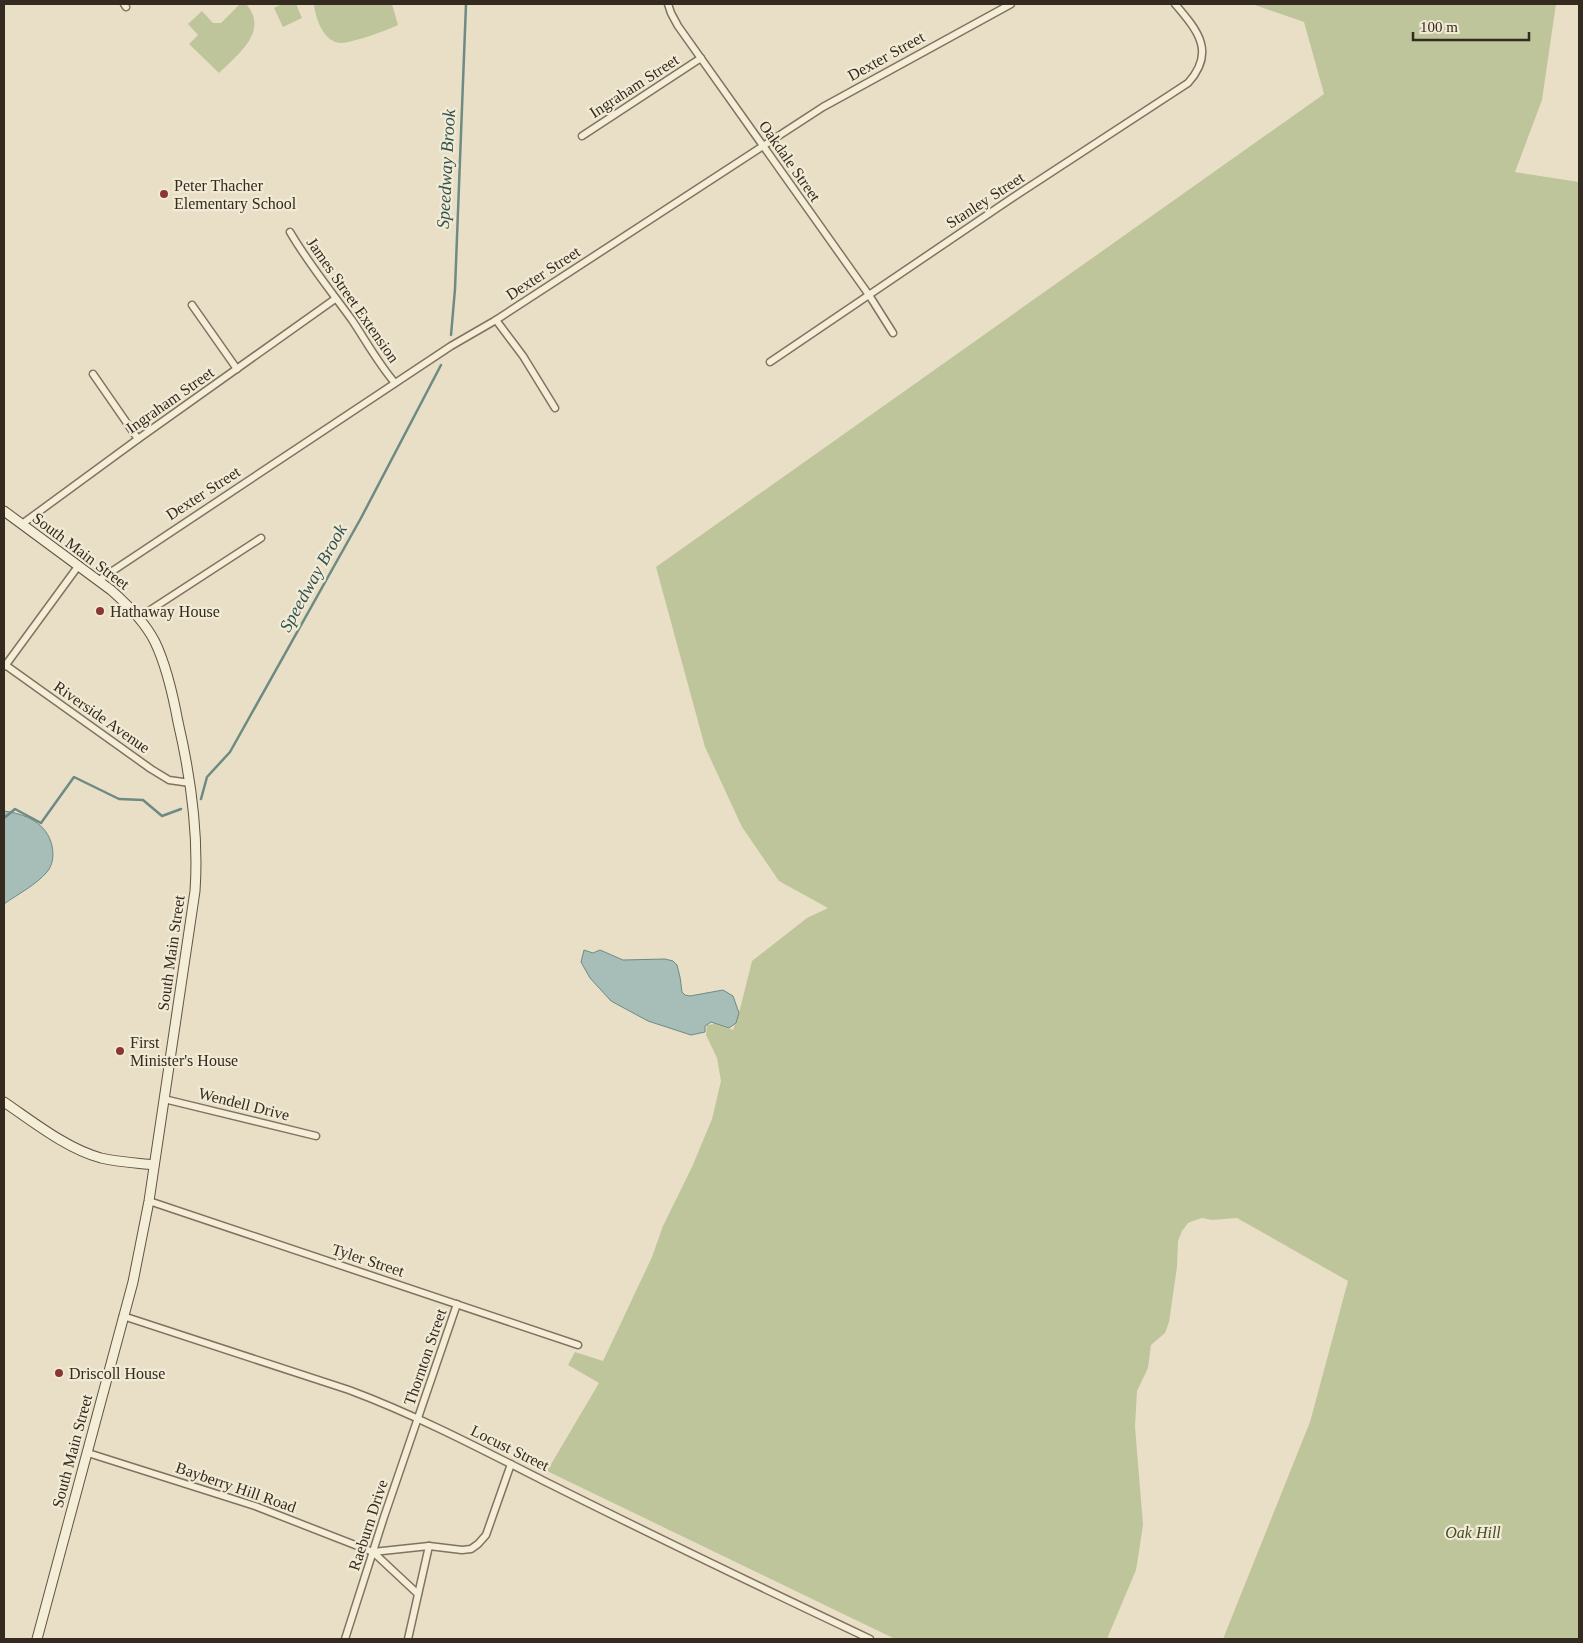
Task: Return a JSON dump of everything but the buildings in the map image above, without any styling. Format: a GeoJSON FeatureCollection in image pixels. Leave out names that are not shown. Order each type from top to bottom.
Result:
{"type":"FeatureCollection","features":[{"type":"Feature","properties":{"kind":"main road","name":"South Main Street"},"geometry":{"type":"LineString","coordinates":[[4,512],[99,580],[124,601],[155,642],[165,666],[181,732],[196,832],[197,864],[195,891],[154,1165],[133,1282],[37,1639]]}},
{"type":"Feature","properties":{"kind":"main road"},"geometry":{"type":"LineString","coordinates":[[4,1102],[60,1138],[100,1158],[154,1165]]}},
{"type":"Feature","properties":{"kind":"street","name":"Oakdale Street"},"geometry":{"type":"LineString","coordinates":[[668,4],[678,26],[869,295],[892,333]]}},
{"type":"Feature","properties":{"kind":"street","name":"Dexter Street"},"geometry":{"type":"LineString","coordinates":[[99,580],[451,346],[496,320],[823,107],[1011,4]]}},
{"type":"Feature","properties":{"kind":"street","name":"Stanley Street"},"geometry":{"type":"LineString","coordinates":[[770,362],[1012,198],[1188,83],[1198,72],[1202,42],[1193,24],[1175,4]]}},
{"type":"Feature","properties":{"kind":"street","name":"Ingraham Street"},"geometry":{"type":"LineString","coordinates":[[582,136],[701,58]]}},
{"type":"Feature","properties":{"kind":"street","name":"James Street Extension"},"geometry":{"type":"LineString","coordinates":[[290,232],[300,250],[352,320],[381,367],[395,383]]}},
{"type":"Feature","properties":{"kind":"street","name":"Ingraham Street"},"geometry":{"type":"LineString","coordinates":[[22,524],[335,299]]}},
{"type":"Feature","properties":{"kind":"street"},"geometry":{"type":"LineString","coordinates":[[192,305],[237,369]]}},
{"type":"Feature","properties":{"kind":"street"},"geometry":{"type":"LineString","coordinates":[[496,320],[523,356],[555,408]]}},
{"type":"Feature","properties":{"kind":"street"},"geometry":{"type":"LineString","coordinates":[[92,374],[138,439]]}},
{"type":"Feature","properties":{"kind":"street"},"geometry":{"type":"LineString","coordinates":[[138,618],[261,538]]}},
{"type":"Feature","properties":{"kind":"street"},"geometry":{"type":"LineString","coordinates":[[5,665],[78,565]]}},
{"type":"Feature","properties":{"kind":"street","name":"Riverside Avenue"},"geometry":{"type":"LineString","coordinates":[[5,665],[151,769],[169,780],[190,783]]}},
{"type":"Feature","properties":{"kind":"street","name":"Wendell Drive"},"geometry":{"type":"LineString","coordinates":[[164,1099],[316,1136]]}},
{"type":"Feature","properties":{"kind":"street","name":"Tyler Street"},"geometry":{"type":"LineString","coordinates":[[148,1201],[578,1345]]}},
{"type":"Feature","properties":{"kind":"street","name":"Thornton Street"},"geometry":{"type":"LineString","coordinates":[[418,1420],[457,1304]]}},
{"type":"Feature","properties":{"kind":"street","name":"Locust Street"},"geometry":{"type":"LineString","coordinates":[[123,1316],[378,1400],[790,1602],[870,1639]]}},
{"type":"Feature","properties":{"kind":"street","name":"Raeburn Drive"},"geometry":{"type":"LineString","coordinates":[[345,1639],[384,1517],[418,1420]]}},
{"type":"Feature","properties":{"kind":"street","name":"Bayberry Hill Road"},"geometry":{"type":"LineString","coordinates":[[88,1453],[255,1506],[373,1552],[418,1594]]}},
{"type":"Feature","properties":{"kind":"street","name":"Bayberry Hill Road"},"geometry":{"type":"LineString","coordinates":[[373,1552],[429,1546],[462,1550],[478,1544],[486,1535],[511,1464]]}},
{"type":"Feature","properties":{"kind":"street"},"geometry":{"type":"LineString","coordinates":[[408,1639],[429,1546]]}},
{"type":"Feature","properties":{"kind":"green space"},"geometry":{"type":"Polygon","coordinates":[[[240,4],[246,4],[252,14],[253,33],[242,50],[219,73],[189,44],[198,35],[188,24],[202,11],[213,23],[221,23],[240,4]]]}},
{"type":"Feature","properties":{"kind":"green space"},"geometry":{"type":"Polygon","coordinates":[[[282,4],[296,4],[302,18],[283,27],[274,8],[282,4]]]}},
{"type":"Feature","properties":{"kind":"green space"},"geometry":{"type":"Polygon","coordinates":[[[314,4],[392,4],[398,25],[354,41],[335,42],[325,34],[318,22],[314,4]]]}},
{"type":"Feature","properties":{"kind":"green space","name":"Oak Hill"},"geometry":{"type":"Polygon","coordinates":[[[1252,4],[1556,4],[1542,100],[1515,172],[1579,182],[1579,1639],[1223,1639],[1310,1422],[1348,1281],[1237,1218],[1212,1220],[1202,1218],[1188,1223],[1178,1241],[1177,1267],[1169,1322],[1165,1333],[1151,1345],[1148,1368],[1137,1391],[1135,1427],[1143,1524],[1136,1570],[1107,1639],[895,1639],[547,1471],[599,1383],[568,1365],[575,1352],[603,1361],[652,1257],[663,1226],[692,1167],[712,1119],[721,1081],[717,1058],[706,1035],[707,1025],[715,1024],[733,1030],[752,961],[807,918],[828,908],[779,881],[742,827],[705,747],[656,567],[1324,94],[1304,22],[1252,4]]]}},
{"type":"Feature","properties":{"kind":"water"},"geometry":{"type":"Polygon","coordinates":[[[4,811],[28,817],[40,826],[49,838],[53,853],[51,866],[43,877],[4,904],[4,811]]]}},
{"type":"Feature","properties":{"kind":"water"},"geometry":{"type":"Polygon","coordinates":[[[584,950],[593,953],[600,950],[623,960],[665,959],[673,961],[677,965],[682,992],[685,995],[690,996],[723,990],[733,996],[739,1013],[736,1023],[729,1028],[711,1022],[705,1026],[705,1032],[691,1035],[648,1021],[611,1001],[590,978],[581,962],[584,950]]]}},
{"type":"Feature","properties":{"kind":"waterway","name":"Speedway Brook"},"geometry":{"type":"LineString","coordinates":[[451,335],[455,289],[466,4]]}},
{"type":"Feature","properties":{"kind":"waterway","name":"Speedway Brook"},"geometry":{"type":"LineString","coordinates":[[201,799],[207,777],[230,752],[361,518],[441,365]]}},
{"type":"Feature","properties":{"kind":"waterway","name":"Speedway Brook"},"geometry":{"type":"LineString","coordinates":[[4,818],[15,809],[41,823],[74,777],[119,799],[143,800],[162,816],[181,809]]}},
{"type":"Feature","properties":{"kind":"place","name":"Peter Thacher Elementary School"},"geometry":{"type":"Point","coordinates":[164,194]}},
{"type":"Feature","properties":{"kind":"place","name":"Hathaway House"},"geometry":{"type":"Point","coordinates":[100,611]}},
{"type":"Feature","properties":{"kind":"place","name":"First Minister's House"},"geometry":{"type":"Point","coordinates":[120,1051]}},
{"type":"Feature","properties":{"kind":"place","name":"Driscoll House"},"geometry":{"type":"Point","coordinates":[59,1373]}}]}
